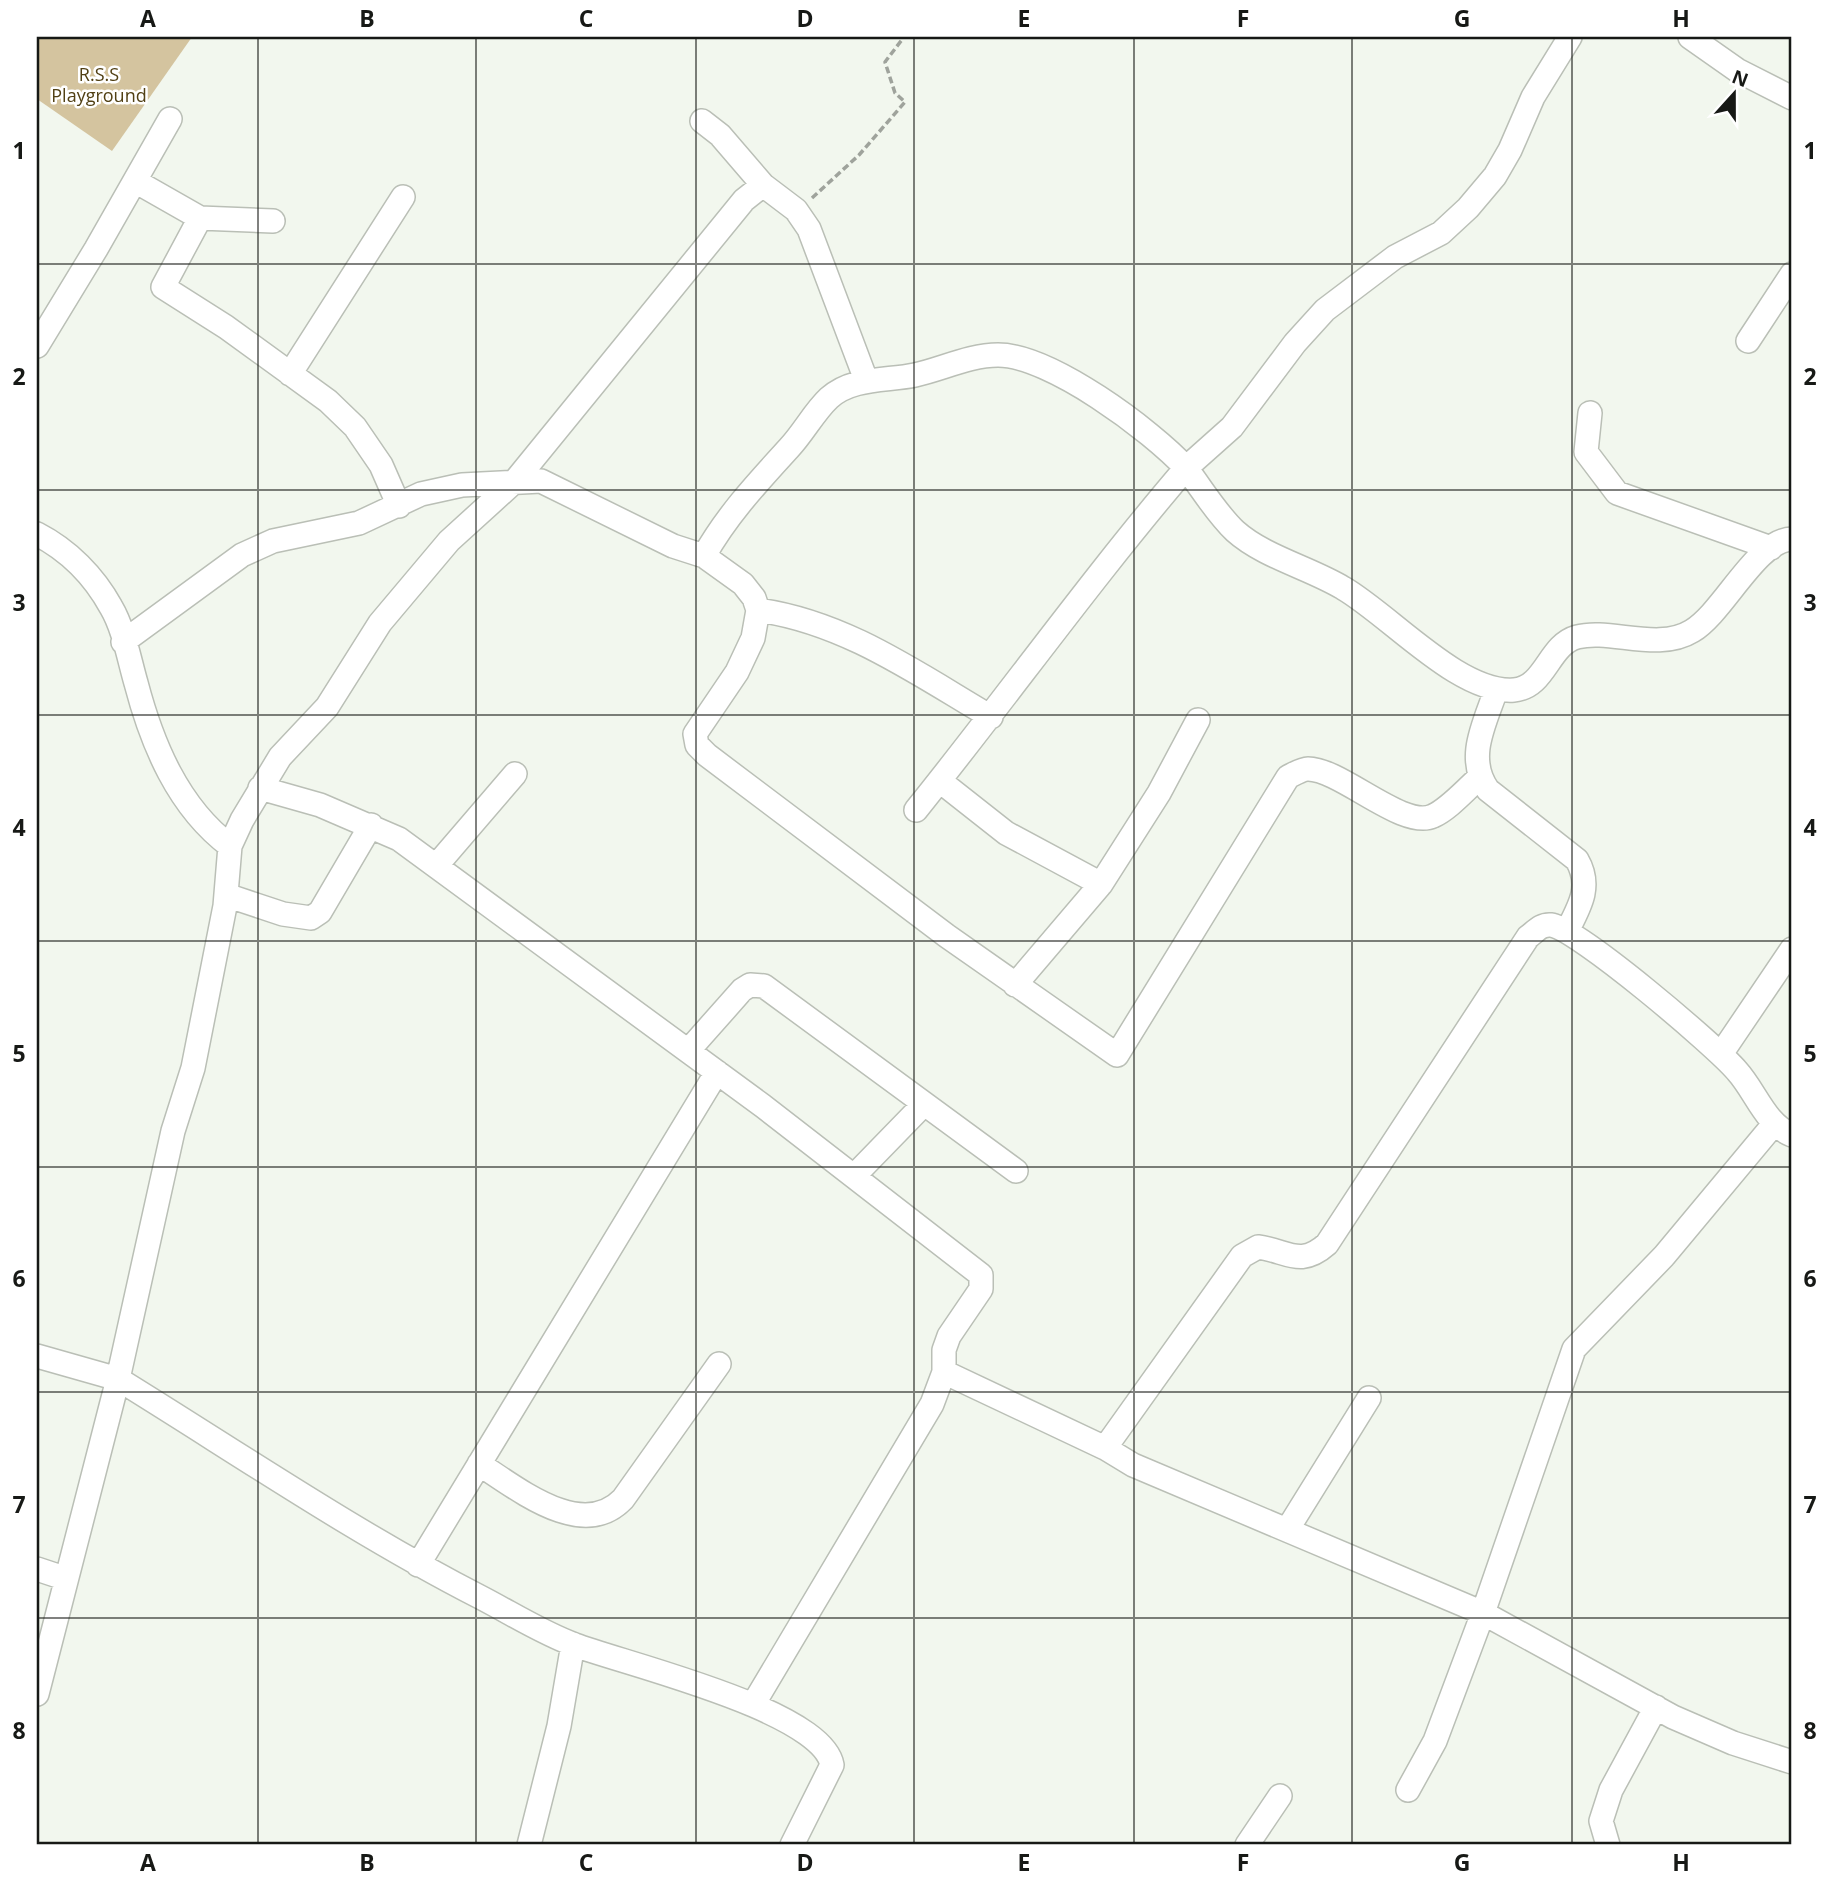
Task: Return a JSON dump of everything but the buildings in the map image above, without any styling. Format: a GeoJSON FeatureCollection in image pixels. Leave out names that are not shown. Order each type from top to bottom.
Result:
{"type":"FeatureCollection","features":[{"type":"Feature","properties":{"kind":"street"},"geometry":{"type":"LineString","coordinates":[[916,810],[990,717],[1110,557],[1186,468],[1232,427],[1295,343],[1325,310],[1395,257],[1441,233],[1468,208],[1495,176],[1533,97],[1562,44],[1570,37]]}},
{"type":"Feature","properties":{"kind":"street"},"geometry":{"type":"LineString","coordinates":[[1690,37],[1737,70],[1792,98]]}},
{"type":"Feature","properties":{"kind":"street"},"geometry":{"type":"LineString","coordinates":[[37,346],[170,119]]}},
{"type":"Feature","properties":{"kind":"street"},"geometry":{"type":"LineString","coordinates":[[702,121],[720,135],[763,185],[796,210],[809,229],[866,380]]}},
{"type":"Feature","properties":{"kind":"street"},"geometry":{"type":"LineString","coordinates":[[135,181],[200,218],[273,221]]}},
{"type":"Feature","properties":{"kind":"street"},"geometry":{"type":"LineString","coordinates":[[37,1694],[64,1578],[118,1379],[173,1131],[193,1068],[226,895],[230,846],[260,788],[280,757],[327,707],[380,623],[449,541],[515,481],[744,200],[763,185]]}},
{"type":"Feature","properties":{"kind":"street"},"geometry":{"type":"LineString","coordinates":[[290,374],[403,197]]}},
{"type":"Feature","properties":{"kind":"street"},"geometry":{"type":"LineString","coordinates":[[200,218],[163,287],[328,401],[355,427],[381,465],[399,506]]}},
{"type":"Feature","properties":{"kind":"street"},"geometry":{"type":"LineString","coordinates":[[1748,341],[1792,274]]}},
{"type":"Feature","properties":{"kind":"street"},"geometry":{"type":"LineString","coordinates":[[704,556],[757,480],[790,447],[830,396],[866,380],[916,375],[997,355],[1034,360],[1088,392],[1169,450],[1237,533],[1345,588],[1380,612],[1436,659],[1496,690],[1518,690],[1542,675],[1556,650],[1576,637],[1664,639],[1692,632],[1725,601],[1749,568],[1771,548],[1792,539]]}},
{"type":"Feature","properties":{"kind":"street"},"geometry":{"type":"LineString","coordinates":[[1590,414],[1586,452],[1617,493],[1771,548]]}},
{"type":"Feature","properties":{"kind":"street"},"geometry":{"type":"LineString","coordinates":[[123,642],[242,555],[273,541],[359,523],[421,494],[462,485],[541,481],[663,542],[704,556],[743,584],[754,598],[758,610],[753,638],[737,671],[695,734],[698,745],[1015,985],[1117,1055],[1288,777],[1308,769],[1327,775],[1393,809],[1420,818],[1433,816],[1479,778]]}},
{"type":"Feature","properties":{"kind":"street"},"geometry":{"type":"LineString","coordinates":[[37,534],[58,545],[90,576],[113,609],[145,718],[167,771],[190,806],[230,846]]}},
{"type":"Feature","properties":{"kind":"street"},"geometry":{"type":"LineString","coordinates":[[758,610],[789,614],[839,631],[990,717]]}},
{"type":"Feature","properties":{"kind":"street"},"geometry":{"type":"LineString","coordinates":[[1496,690],[1479,740],[1475,761],[1479,778],[1488,790],[1577,860],[1584,871],[1584,899],[1567,931]]}},
{"type":"Feature","properties":{"kind":"street"},"geometry":{"type":"LineString","coordinates":[[1015,985],[1101,884],[1159,793],[1198,720]]}},
{"type":"Feature","properties":{"kind":"street"},"geometry":{"type":"LineString","coordinates":[[436,866],[515,774]]}},
{"type":"Feature","properties":{"kind":"street"},"geometry":{"type":"LineString","coordinates":[[940,781],[1006,833],[1101,884]]}},
{"type":"Feature","properties":{"kind":"street"},"geometry":{"type":"LineString","coordinates":[[260,788],[320,805],[399,839],[717,1072],[981,1275],[981,1289],[946,1343],[944,1372],[932,1404],[754,1703]]}},
{"type":"Feature","properties":{"kind":"street"},"geometry":{"type":"LineString","coordinates":[[226,895],[283,914],[311,918],[320,912],[371,825]]}},
{"type":"Feature","properties":{"kind":"street"},"geometry":{"type":"LineString","coordinates":[[1105,1448],[1242,1256],[1258,1247],[1300,1257],[1316,1254],[1327,1244],[1528,937],[1542,925],[1567,931],[1721,1054],[1739,1072],[1783,1130],[1574,1349],[1483,1613],[1435,1741],[1408,1790]]}},
{"type":"Feature","properties":{"kind":"street"},"geometry":{"type":"LineString","coordinates":[[1721,1054],[1792,949]]}},
{"type":"Feature","properties":{"kind":"street"},"geometry":{"type":"LineString","coordinates":[[688,1051],[742,990],[757,984],[764,986],[1016,1171]]}},
{"type":"Feature","properties":{"kind":"street"},"geometry":{"type":"LineString","coordinates":[[418,1565],[717,1072]]}},
{"type":"Feature","properties":{"kind":"street"},"geometry":{"type":"LineString","coordinates":[[854,1176],[924,1104]]}},
{"type":"Feature","properties":{"kind":"street"},"geometry":{"type":"LineString","coordinates":[[37,1356],[118,1379],[418,1565],[573,1644],[754,1703],[819,1744],[831,1756],[832,1765],[792,1845]]}},
{"type":"Feature","properties":{"kind":"street"},"geometry":{"type":"LineString","coordinates":[[478,1464],[549,1505],[577,1514],[601,1515],[613,1509],[623,1499],[719,1364]]}},
{"type":"Feature","properties":{"kind":"street"},"geometry":{"type":"LineString","coordinates":[[944,1372],[1105,1448],[1133,1465],[1483,1613],[1656,1707],[1733,1743],[1792,1762]]}},
{"type":"Feature","properties":{"kind":"street"},"geometry":{"type":"LineString","coordinates":[[1287,1530],[1369,1398]]}},
{"type":"Feature","properties":{"kind":"street"},"geometry":{"type":"LineString","coordinates":[[37,1569],[64,1578]]}},
{"type":"Feature","properties":{"kind":"street"},"geometry":{"type":"LineString","coordinates":[[529,1845],[559,1726],[573,1644]]}},
{"type":"Feature","properties":{"kind":"street"},"geometry":{"type":"LineString","coordinates":[[1608,1845],[1601,1821],[1611,1790],[1656,1707]]}},
{"type":"Feature","properties":{"kind":"street"},"geometry":{"type":"LineString","coordinates":[[1247,1845],[1280,1796]]}},
{"type":"Feature","properties":{"kind":"path"},"geometry":{"type":"LineString","coordinates":[[796,210],[859,155],[905,102],[895,93],[885,62],[905,37]]}},
{"type":"Feature","properties":{"kind":"green space","name":"R.S.S Playground"},"geometry":{"type":"Polygon","coordinates":[[[37,37],[192,37],[112,151],[37,99],[37,37]]]}}]}
